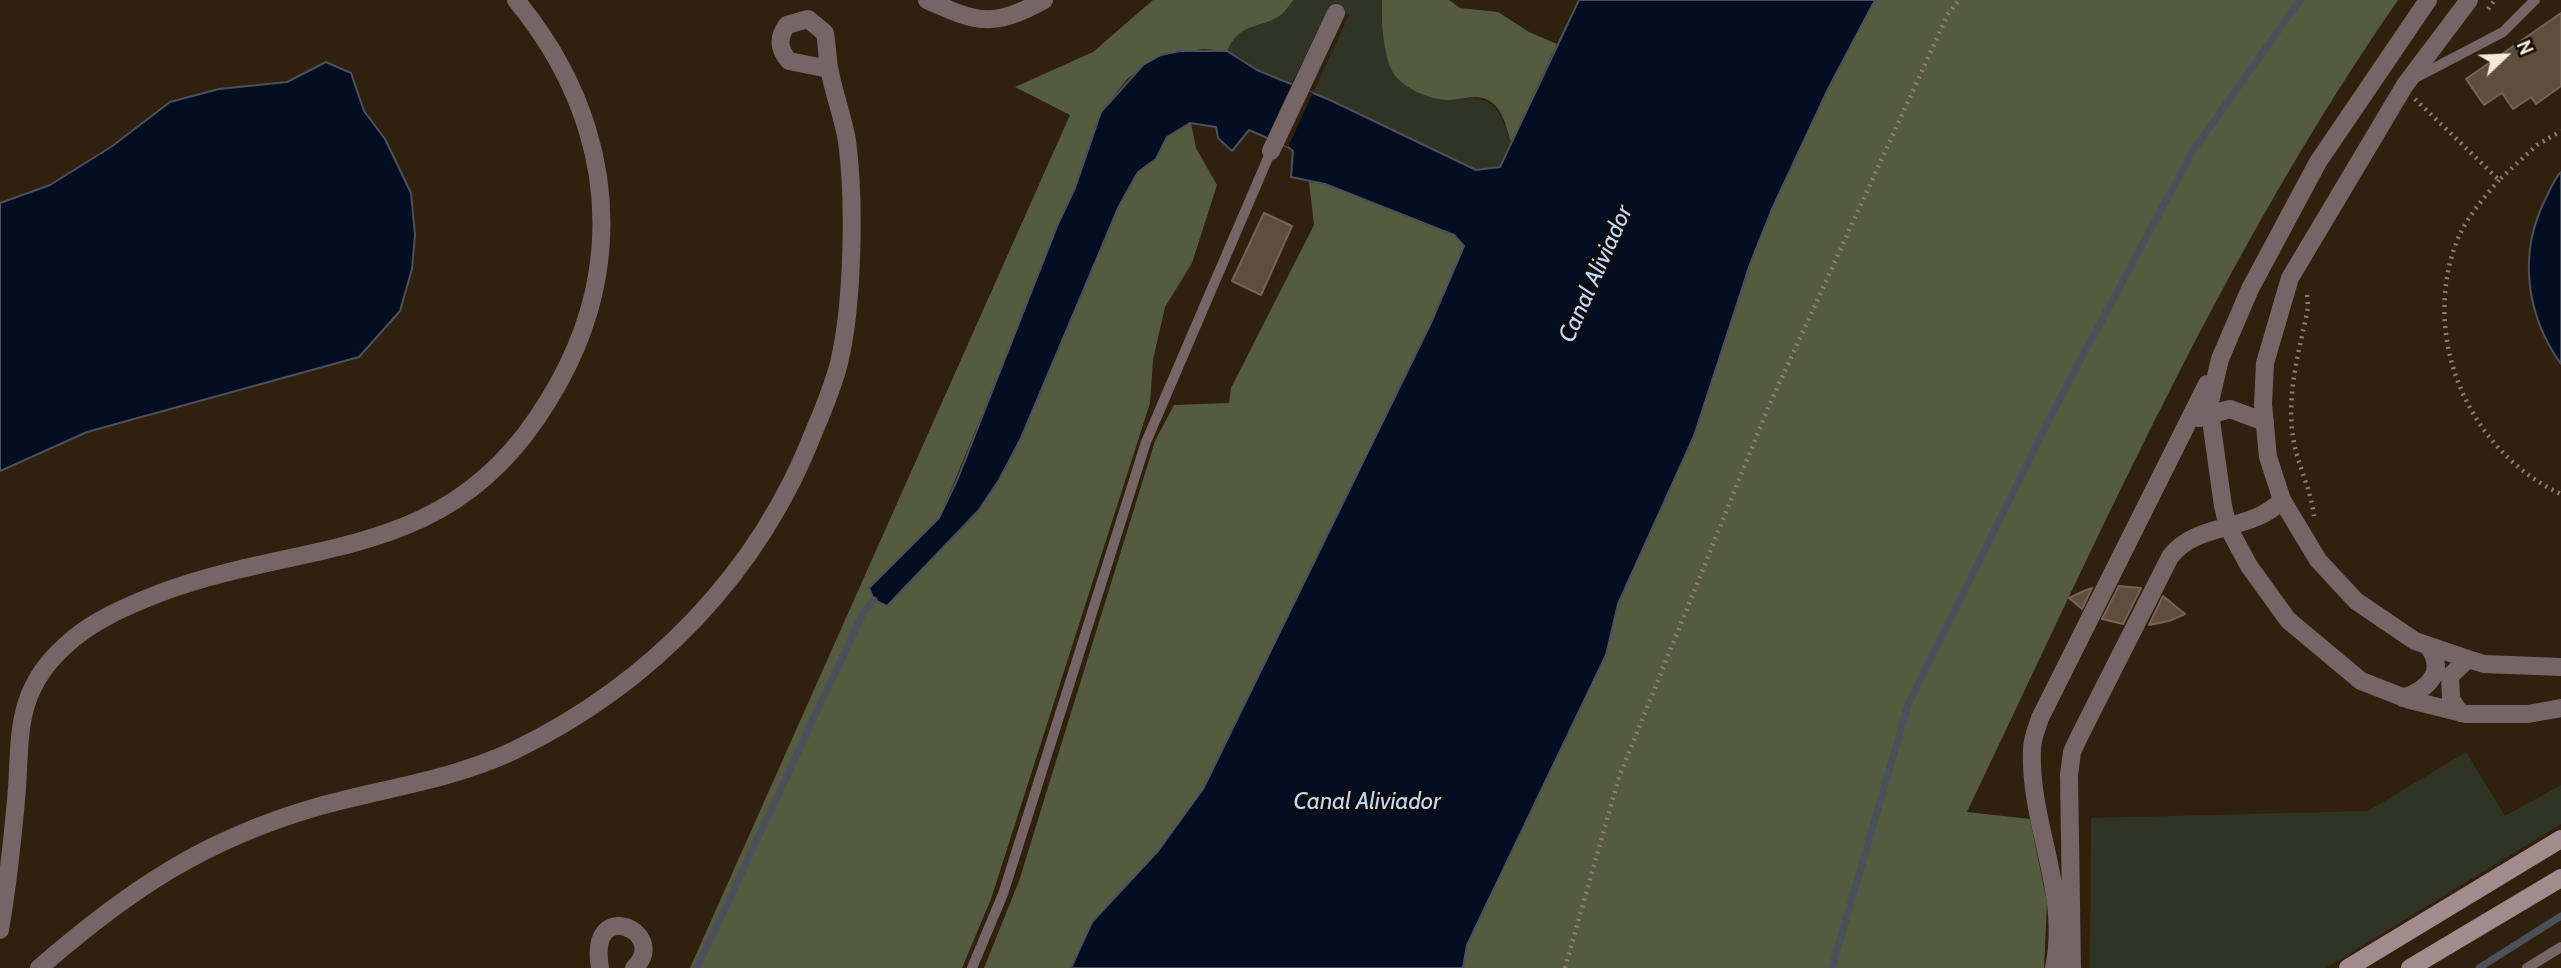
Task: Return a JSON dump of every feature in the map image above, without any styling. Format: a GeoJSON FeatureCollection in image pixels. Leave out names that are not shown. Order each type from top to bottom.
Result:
{"type":"FeatureCollection","features":[{"type":"Feature","properties":{"kind":"main road"},"geometry":{"type":"LineString","coordinates":[[2348,968],[2561,839]]}},
{"type":"Feature","properties":{"kind":"main road"},"geometry":{"type":"LineString","coordinates":[[2410,968],[2561,878]]}},
{"type":"Feature","properties":{"kind":"street"},"geometry":{"type":"LineString","coordinates":[[0,930],[12,849],[23,717],[33,685],[64,646],[108,616],[177,586],[371,539],[436,514],[497,466],[527,433],[559,386],[578,348],[593,300],[602,226],[598,160],[583,111],[565,72],[544,34],[516,0]]}},
{"type":"Feature","properties":{"kind":"street"},"geometry":{"type":"LineString","coordinates":[[927,0],[968,19],[992,21],[1015,16],[1044,0]]}},
{"type":"Feature","properties":{"kind":"street"},"geometry":{"type":"LineString","coordinates":[[2054,968],[2058,949],[2057,898],[2034,785],[2032,748],[2039,718],[2220,359],[2250,289],[2318,162],[2428,0]]}},
{"type":"Feature","properties":{"kind":"street"},"geometry":{"type":"LineString","coordinates":[[2469,0],[2413,91],[2290,278],[2265,363],[2268,457],[2282,500],[2318,560],[2356,601],[2415,641],[2468,659],[2484,664],[2561,667]]}},
{"type":"Feature","properties":{"kind":"street"},"geometry":{"type":"LineString","coordinates":[[1271,151],[1336,13]]}},
{"type":"Feature","properties":{"kind":"street"},"geometry":{"type":"LineString","coordinates":[[39,968],[127,895],[154,877],[232,837],[265,823],[322,806],[438,779],[479,765],[545,734],[623,684],[675,639],[725,589],[776,514],[792,485],[839,363],[846,314],[851,187],[846,140],[829,69]]}},
{"type":"Feature","properties":{"kind":"street"},"geometry":{"type":"LineString","coordinates":[[2220,359],[2213,383],[2210,413],[2228,527],[2249,566],[2288,620],[2361,681],[2403,698],[2460,713],[2528,714],[2561,708]]}},
{"type":"Feature","properties":{"kind":"street"},"geometry":{"type":"LineString","coordinates":[[2187,425],[2210,413],[2230,410],[2265,422]]}},
{"type":"Feature","properties":{"kind":"street"},"geometry":{"type":"LineString","coordinates":[[2072,968],[2069,775],[2072,752],[2170,557],[2179,545],[2196,536],[2258,520],[2282,500]]}},
{"type":"Feature","properties":{"kind":"street"},"geometry":{"type":"LineString","coordinates":[[2403,698],[2420,692],[2431,681],[2436,667],[2435,655],[2427,645]]}},
{"type":"Feature","properties":{"kind":"street"},"geometry":{"type":"LineString","coordinates":[[2460,713],[2451,699],[2450,676],[2468,659]]}},
{"type":"Feature","properties":{"kind":"street"},"geometry":{"type":"LineString","coordinates":[[600,968],[598,940],[609,928],[625,926],[638,934],[644,947],[640,961],[634,968]]}},
{"type":"Feature","properties":{"kind":"lane"},"geometry":{"type":"LineString","coordinates":[[2413,91],[2503,32],[2535,0]]}},
{"type":"Feature","properties":{"kind":"lane"},"geometry":{"type":"LineString","coordinates":[[972,968],[1003,894],[1146,442],[1271,151]]}},
{"type":"Feature","properties":{"kind":"lane"},"geometry":{"type":"LineString","coordinates":[[2527,968],[2561,947]]}},
{"type":"Feature","properties":{"kind":"path"},"geometry":{"type":"LineString","coordinates":[[1565,968],[1619,777],[1762,420],[1948,14],[1959,0]]}},
{"type":"Feature","properties":{"kind":"path"},"geometry":{"type":"LineString","coordinates":[[2486,10],[2495,0]]}},
{"type":"Feature","properties":{"kind":"path"},"geometry":{"type":"LineString","coordinates":[[2410,110],[2413,91]]}},
{"type":"Feature","properties":{"kind":"path"},"geometry":{"type":"LineString","coordinates":[[2413,91],[2500,180]]}},
{"type":"Feature","properties":{"kind":"path"},"geometry":{"type":"LineString","coordinates":[[2561,131],[2537,145],[2484,196],[2459,236],[2446,285],[2445,340],[2466,398],[2494,447],[2544,486],[2561,494]]}},
{"type":"Feature","properties":{"kind":"path"},"geometry":{"type":"LineString","coordinates":[[2306,288],[2308,308],[2291,390],[2293,442],[2311,496],[2316,526]]}},
{"type":"Feature","properties":{"kind":"green space"},"geometry":{"type":"Polygon","coordinates":[[[1153,0],[1294,0],[1278,17],[1238,35],[1227,51],[1203,49],[1161,55],[1128,78],[1101,112],[1047,259],[939,518],[869,588],[921,571],[978,511],[999,480],[1021,438],[1119,206],[1138,172],[1156,159],[1167,137],[1191,123],[1196,148],[1217,185],[1192,263],[1165,307],[1153,360],[1150,403],[991,899],[962,968],[690,968],[1070,115],[1015,87],[1093,52],[1153,0]]]}},
{"type":"Feature","properties":{"kind":"green space"},"geometry":{"type":"Polygon","coordinates":[[[1294,0],[1382,0],[1381,21],[1445,100],[1472,98],[1489,103],[1496,109],[1511,142],[1499,167],[1476,170],[1313,93],[1349,15],[1330,5],[1292,83],[1257,70],[1227,51],[1238,35],[1278,17],[1294,0]]]}},
{"type":"Feature","properties":{"kind":"green space"},"geometry":{"type":"Polygon","coordinates":[[[1382,0],[1449,0],[1460,8],[1498,12],[1529,32],[1557,44],[1511,142],[1501,113],[1488,100],[1478,97],[1439,99],[1417,92],[1398,79],[1390,67],[1385,48],[1382,0]]]}},
{"type":"Feature","properties":{"kind":"green space"},"geometry":{"type":"Polygon","coordinates":[[[1875,0],[2398,0],[2275,195],[2220,295],[2115,501],[1967,812],[2030,819],[2047,903],[2044,968],[1463,968],[1467,945],[1606,655],[1618,604],[1694,436],[1750,264],[1772,209],[1828,89],[1875,0]]]}},
{"type":"Feature","properties":{"kind":"green space"},"geometry":{"type":"Polygon","coordinates":[[[1309,182],[1325,184],[1454,235],[1465,246],[1430,325],[1203,789],[1159,851],[1092,922],[1071,968],[984,968],[1019,881],[1155,441],[1174,405],[1229,403],[1231,388],[1314,225],[1309,182]]]}},
{"type":"Feature","properties":{"kind":"green space"},"geometry":{"type":"Polygon","coordinates":[[[2466,752],[2505,816],[2561,785],[2561,824],[2326,968],[2090,968],[2091,818],[2368,811],[2466,752]]]}},
{"type":"Feature","properties":{"kind":"water","name":"Canal Aliviador"},"geometry":{"type":"Polygon","coordinates":[[[1579,0],[1875,0],[1828,89],[1772,209],[1750,264],[1694,436],[1618,604],[1606,655],[1467,945],[1463,968],[1071,968],[1092,922],[1158,851],[1203,789],[1430,325],[1464,246],[1454,235],[1325,184],[1291,177],[1293,151],[1249,130],[1232,151],[1218,138],[1216,127],[1190,123],[1167,137],[1156,159],[1138,172],[1119,206],[1021,438],[999,480],[978,511],[887,606],[874,600],[869,588],[939,518],[958,478],[1058,224],[1075,188],[1101,112],[1143,65],[1161,55],[1180,51],[1227,51],[1257,70],[1330,100],[1476,170],[1500,167],[1579,0]]]}},
{"type":"Feature","properties":{"kind":"water"},"geometry":{"type":"Polygon","coordinates":[[[326,62],[351,73],[364,111],[385,139],[411,193],[415,235],[412,269],[400,311],[359,357],[87,432],[0,471],[0,203],[50,185],[111,147],[170,102],[219,89],[287,82],[326,62]]]}},
{"type":"Feature","properties":{"kind":"water"},"geometry":{"type":"Polygon","coordinates":[[[2561,172],[2561,364],[2549,345],[2533,305],[2529,263],[2536,221],[2552,185],[2561,172]]]}},
{"type":"Feature","properties":{"kind":"pier"},"geometry":{"type":"Polygon","coordinates":[[[1292,83],[1313,93],[1288,147],[1267,138],[1292,83]]]}},
{"type":"Feature","properties":{"kind":"building"},"geometry":{"type":"Polygon","coordinates":[[[2561,13],[2561,86],[2536,104],[2531,97],[2513,109],[2502,93],[2484,105],[2466,79],[2561,13]]]}},
{"type":"Feature","properties":{"kind":"building"},"geometry":{"type":"Polygon","coordinates":[[[1264,213],[1292,226],[1261,295],[1232,281],[1264,213]]]}},
{"type":"Feature","properties":{"kind":"building"},"geometry":{"type":"Polygon","coordinates":[[[2119,586],[2141,588],[2123,624],[2102,619],[2119,586]]]}},
{"type":"Feature","properties":{"kind":"building"},"geometry":{"type":"Polygon","coordinates":[[[2092,588],[2082,609],[2069,598],[2086,590],[2092,588]]]}},
{"type":"Feature","properties":{"kind":"building"},"geometry":{"type":"Polygon","coordinates":[[[2163,596],[2185,614],[2149,625],[2163,596]]]}},
{"type":"Feature","properties":{"kind":"waterway"},"geometry":{"type":"LineString","coordinates":[[1832,968],[1908,705],[2049,419],[2192,152],[2300,0]]}},
{"type":"Feature","properties":{"kind":"waterway"},"geometry":{"type":"LineString","coordinates":[[697,968],[864,611],[874,600]]}},
{"type":"Feature","properties":{"kind":"waterway"},"geometry":{"type":"LineString","coordinates":[[2479,968],[2561,916]]}}]}
